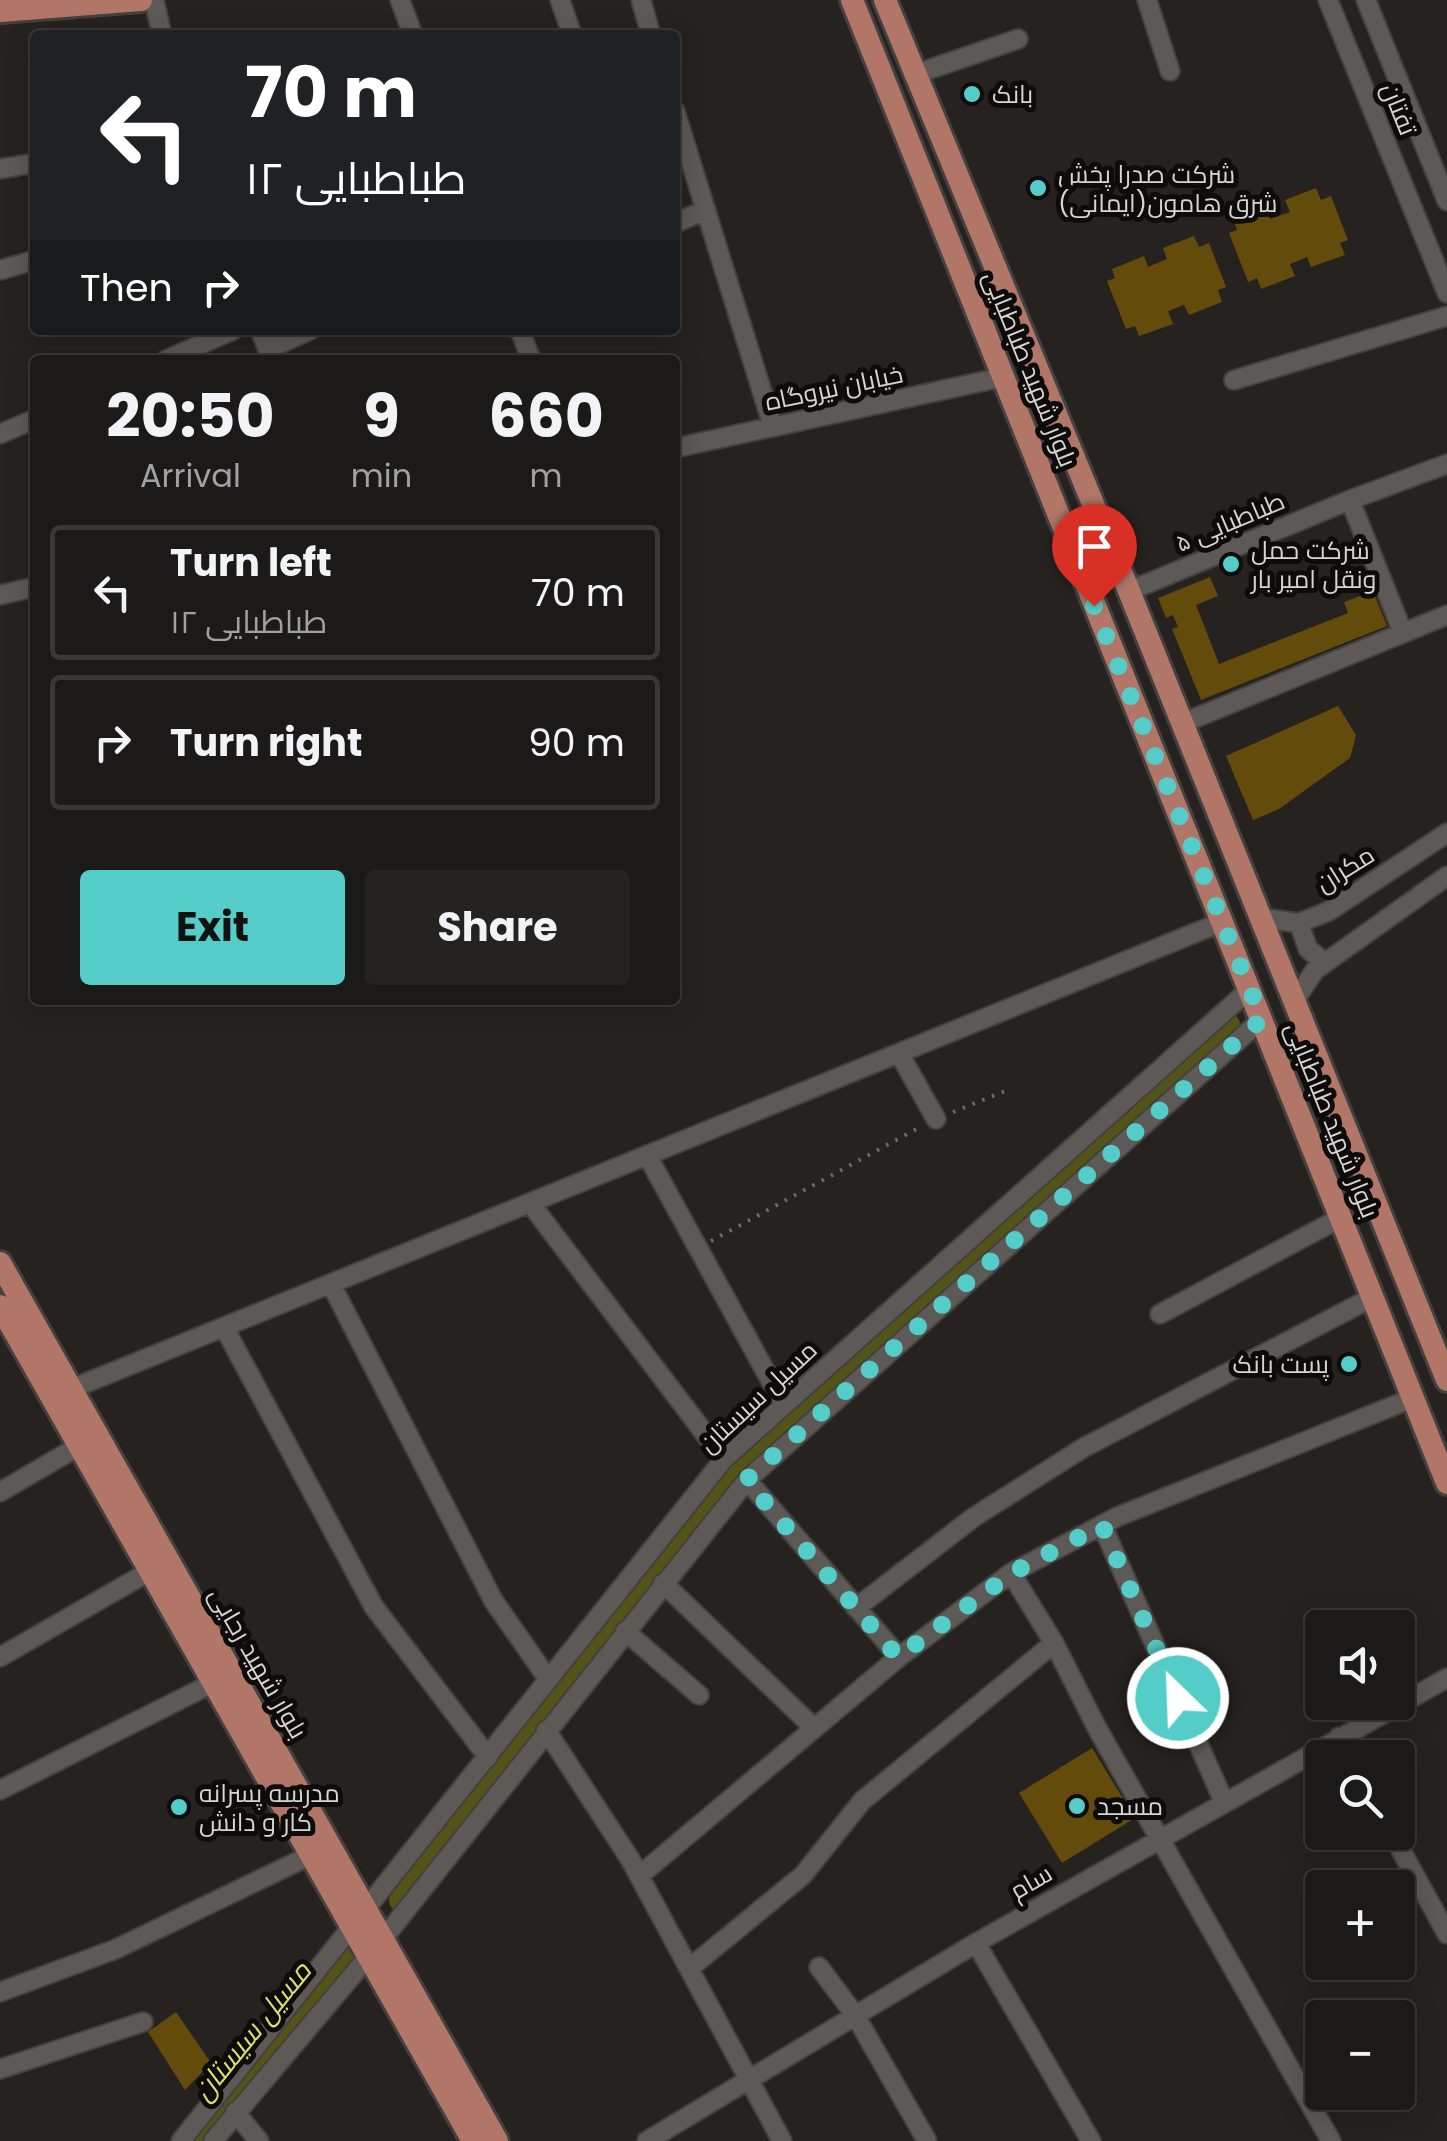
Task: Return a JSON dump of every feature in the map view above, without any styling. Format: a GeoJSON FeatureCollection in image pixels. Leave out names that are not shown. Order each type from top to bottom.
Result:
{"type":"FeatureCollection","features":[{"type":"Feature","properties":{"kind":"main road"},"geometry":{"type":"LineString","coordinates":[[0,11],[141,0]]}},
{"type":"Feature","properties":{"kind":"main road","name":"بلوار شهید طباطبایی"},"geometry":{"type":"LineString","coordinates":[[852,0],[1447,1483]]}},
{"type":"Feature","properties":{"kind":"main road","name":"بلوار شهید طباطبایی"},"geometry":{"type":"LineString","coordinates":[[885,0],[1129,591],[1447,1380]]}},
{"type":"Feature","properties":{"kind":"main road"},"geometry":{"type":"LineString","coordinates":[[1342,1217],[1375,1200]]}},
{"type":"Feature","properties":{"kind":"main road","name":"بلوار شهید رجایی"},"geometry":{"type":"LineString","coordinates":[[0,1263],[375,1947],[497,2141]]}},
{"type":"Feature","properties":{"kind":"main road","name":"بلوار شهید رجایی"},"geometry":{"type":"LineString","coordinates":[[0,1306],[310,1855],[360,1920]]}},
{"type":"Feature","properties":{"kind":"main road"},"geometry":{"type":"LineString","coordinates":[[1424,1322],[1447,1330]]}},
{"type":"Feature","properties":{"kind":"main road","name":"بلوار شهید رجایی"},"geometry":{"type":"LineString","coordinates":[[375,1947],[464,2136]]}},
{"type":"Feature","properties":{"kind":"street"},"geometry":{"type":"LineString","coordinates":[[154,0],[161,30]]}},
{"type":"Feature","properties":{"kind":"street"},"geometry":{"type":"LineString","coordinates":[[400,0],[411,30]]}},
{"type":"Feature","properties":{"kind":"street"},"geometry":{"type":"LineString","coordinates":[[560,0],[570,30]]}},
{"type":"Feature","properties":{"kind":"street"},"geometry":{"type":"LineString","coordinates":[[641,0],[650,30]]}},
{"type":"Feature","properties":{"kind":"street"},"geometry":{"type":"LineString","coordinates":[[1147,0],[1170,71]]}},
{"type":"Feature","properties":{"kind":"street","name":"تفتان"},"geometry":{"type":"LineString","coordinates":[[1328,0],[1447,293]]}},
{"type":"Feature","properties":{"kind":"street","name":"تفتان"},"geometry":{"type":"LineString","coordinates":[[1366,0],[1447,201]]}},
{"type":"Feature","properties":{"kind":"street"},"geometry":{"type":"LineString","coordinates":[[913,75],[1018,39]]}},
{"type":"Feature","properties":{"kind":"street"},"geometry":{"type":"LineString","coordinates":[[680,128],[773,427]]}},
{"type":"Feature","properties":{"kind":"street"},"geometry":{"type":"LineString","coordinates":[[0,169],[30,164]]}},
{"type":"Feature","properties":{"kind":"street"},"geometry":{"type":"LineString","coordinates":[[680,221],[706,210]]}},
{"type":"Feature","properties":{"kind":"street"},"geometry":{"type":"LineString","coordinates":[[0,270],[30,261]]}},
{"type":"Feature","properties":{"kind":"street"},"geometry":{"type":"LineString","coordinates":[[1234,380],[1447,316]]}},
{"type":"Feature","properties":{"kind":"street"},"geometry":{"type":"LineString","coordinates":[[195,354],[225,335]]}},
{"type":"Feature","properties":{"kind":"street"},"geometry":{"type":"LineString","coordinates":[[270,354],[302,335]]}},
{"type":"Feature","properties":{"kind":"street","name":"خیابان نیروگاه"},"geometry":{"type":"LineString","coordinates":[[680,447],[1003,377]]}},
{"type":"Feature","properties":{"kind":"street"},"geometry":{"type":"LineString","coordinates":[[0,434],[30,421]]}},
{"type":"Feature","properties":{"kind":"street","name":"طباطبایی ۵"},"geometry":{"type":"LineString","coordinates":[[1129,591],[1447,464]]}},
{"type":"Feature","properties":{"kind":"street"},"geometry":{"type":"LineString","coordinates":[[1350,500],[1403,633]]}},
{"type":"Feature","properties":{"kind":"street"},"geometry":{"type":"LineString","coordinates":[[0,595],[30,589]]}},
{"type":"Feature","properties":{"kind":"street"},"geometry":{"type":"LineString","coordinates":[[1182,723],[1447,615]]}},
{"type":"Feature","properties":{"kind":"street","name":"مکران"},"geometry":{"type":"LineString","coordinates":[[1262,918],[1299,922],[1329,911],[1447,833]]}},
{"type":"Feature","properties":{"kind":"street"},"geometry":{"type":"LineString","coordinates":[[1295,1000],[1315,970],[1447,876]]}},
{"type":"Feature","properties":{"kind":"street"},"geometry":{"type":"LineString","coordinates":[[71,1389],[1222,922]]}},
{"type":"Feature","properties":{"kind":"street"},"geometry":{"type":"LineString","coordinates":[[1299,922],[1308,949],[1324,963]]}},
{"type":"Feature","properties":{"kind":"street","name":"مسیل سیستان"},"geometry":{"type":"LineString","coordinates":[[181,2141],[724,1459],[1250,989]]}},
{"type":"Feature","properties":{"kind":"street"},"geometry":{"type":"LineString","coordinates":[[213,2141],[375,1947],[746,1480],[1262,1019]]}},
{"type":"Feature","properties":{"kind":"street"},"geometry":{"type":"LineString","coordinates":[[899,1053],[936,1119]]}},
{"type":"Feature","properties":{"kind":"street"},"geometry":{"type":"LineString","coordinates":[[648,1155],[784,1405]]}},
{"type":"Feature","properties":{"kind":"street"},"geometry":{"type":"LineString","coordinates":[[530,1203],[724,1459]]}},
{"type":"Feature","properties":{"kind":"street"},"geometry":{"type":"LineString","coordinates":[[1160,1314],[1342,1217]]}},
{"type":"Feature","properties":{"kind":"street"},"geometry":{"type":"LineString","coordinates":[[331,1284],[494,1600],[548,1679]]}},
{"type":"Feature","properties":{"kind":"street"},"geometry":{"type":"LineString","coordinates":[[856,1608],[974,1516],[1083,1448],[1373,1296]]}},
{"type":"Feature","properties":{"kind":"street"},"geometry":{"type":"LineString","coordinates":[[224,1327],[374,1606],[488,1757]]}},
{"type":"Feature","properties":{"kind":"street"},"geometry":{"type":"LineString","coordinates":[[639,1876],[898,1657],[1012,1573],[1102,1525],[1413,1398]]}},
{"type":"Feature","properties":{"kind":"street"},"geometry":{"type":"LineString","coordinates":[[0,1492],[79,1446]]}},
{"type":"Feature","properties":{"kind":"street"},"geometry":{"type":"LineString","coordinates":[[746,1480],[898,1657]]}},
{"type":"Feature","properties":{"kind":"street"},"geometry":{"type":"LineString","coordinates":[[1102,1525],[1224,1802]]}},
{"type":"Feature","properties":{"kind":"street"},"geometry":{"type":"LineString","coordinates":[[0,1657],[150,1571]]}},
{"type":"Feature","properties":{"kind":"street"},"geometry":{"type":"LineString","coordinates":[[1012,1573],[1331,2141]]}},
{"type":"Feature","properties":{"kind":"street"},"geometry":{"type":"LineString","coordinates":[[663,1583],[814,1728]]}},
{"type":"Feature","properties":{"kind":"street"},"geometry":{"type":"LineString","coordinates":[[625,1631],[699,1695]]}},
{"type":"Feature","properties":{"kind":"street"},"geometry":{"type":"LineString","coordinates":[[690,1968],[803,1875],[862,1801],[1054,1644]]}},
{"type":"Feature","properties":{"kind":"street","name":"سام"},"geometry":{"type":"LineString","coordinates":[[647,2141],[1159,1837],[1447,1678]]}},
{"type":"Feature","properties":{"kind":"street"},"geometry":{"type":"LineString","coordinates":[[0,1790],[214,1683]]}},
{"type":"Feature","properties":{"kind":"street"},"geometry":{"type":"LineString","coordinates":[[546,1730],[639,1876],[782,2141]]}},
{"type":"Feature","properties":{"kind":"street"},"geometry":{"type":"LineString","coordinates":[[1401,1850],[1447,1934]]}},
{"type":"Feature","properties":{"kind":"street"},"geometry":{"type":"LineString","coordinates":[[0,1992],[116,1949],[310,1855]]}},
{"type":"Feature","properties":{"kind":"street"},"geometry":{"type":"LineString","coordinates":[[976,1943],[1091,2141]]}},
{"type":"Feature","properties":{"kind":"street"},"geometry":{"type":"LineString","coordinates":[[819,1968],[855,2015],[926,2141]]}},
{"type":"Feature","properties":{"kind":"street"},"geometry":{"type":"LineString","coordinates":[[0,2069],[143,2022]]}},
{"type":"Feature","properties":{"kind":"street"},"geometry":{"type":"LineString","coordinates":[[223,2089],[259,2141]]}},
{"type":"Feature","properties":{"kind":"path"},"geometry":{"type":"LineString","coordinates":[[698,1248],[936,1119],[1010,1089]]}},
{"type":"Feature","properties":{"kind":"building"},"geometry":{"type":"Polygon","coordinates":[[[1316,188],[1321,200],[1331,196],[1348,240],[1340,243],[1345,255],[1311,267],[1307,257],[1290,264],[1295,276],[1261,289],[1257,278],[1248,282],[1229,233],[1237,230],[1234,221],[1266,209],[1270,219],[1290,212],[1285,200],[1316,188]]]}},
{"type":"Feature","properties":{"kind":"building"},"geometry":{"type":"Polygon","coordinates":[[[1194,236],[1199,247],[1209,243],[1226,287],[1218,290],[1222,302],[1189,315],[1184,305],[1168,311],[1173,324],[1139,336],[1135,326],[1126,329],[1107,281],[1115,278],[1112,269],[1144,256],[1148,267],[1167,259],[1163,248],[1194,236]]]}},
{"type":"Feature","properties":{"kind":"building"},"geometry":{"type":"Polygon","coordinates":[[[1210,577],[1218,596],[1196,605],[1219,664],[1348,613],[1344,602],[1373,591],[1387,626],[1201,700],[1172,629],[1178,627],[1173,615],[1166,618],[1158,598],[1210,577]]]}},
{"type":"Feature","properties":{"kind":"building"},"geometry":{"type":"Polygon","coordinates":[[[1338,706],[1356,735],[1350,758],[1279,809],[1253,820],[1226,756],[1338,706]]]}},
{"type":"Feature","properties":{"kind":"building","name":"مسجد"},"geometry":{"type":"Polygon","coordinates":[[[1092,1748],[1135,1818],[1062,1863],[1019,1793],[1092,1748]]]}},
{"type":"Feature","properties":{"kind":"building"},"geometry":{"type":"Polygon","coordinates":[[[176,2012],[211,2063],[185,2090],[148,2032],[176,2012]]]}},
{"type":"Feature","properties":{"kind":"waterway"},"geometry":{"type":"LineString","coordinates":[[399,1901],[692,1517],[734,1468],[1230,1024]]}},
{"type":"Feature","properties":{"kind":"waterway","name":"مسیل سیستان"},"geometry":{"type":"LineString","coordinates":[[197,2141],[349,1956]]}},
{"type":"Feature","properties":{"kind":"place","name":"بانک"},"geometry":{"type":"Point","coordinates":[972,94]}},
{"type":"Feature","properties":{"kind":"place","name":"شرکت صدرا پخش شرق هامون(ایمانی)"},"geometry":{"type":"Point","coordinates":[1038,188]}},
{"type":"Feature","properties":{"kind":"place","name":"شرکت حمل ونقل امیر بار"},"geometry":{"type":"Point","coordinates":[1231,564]}},
{"type":"Feature","properties":{"kind":"place","name":"پست بانک"},"geometry":{"type":"Point","coordinates":[1349,1364]}},
{"type":"Feature","properties":{"kind":"place","name":"مسجد"},"geometry":{"type":"Point","coordinates":[1077,1806]}},
{"type":"Feature","properties":{"kind":"place","name":"مدرسه پسرانه کار و دانش"},"geometry":{"type":"Point","coordinates":[179,1807]}},
{"type":"Feature","properties":{"kind":"route"},"geometry":{"type":"LineString","coordinates":[[1094,606],[1262,1019],[746,1480],[898,1657],[1012,1573],[1102,1525],[1178,1698]]}}]}
